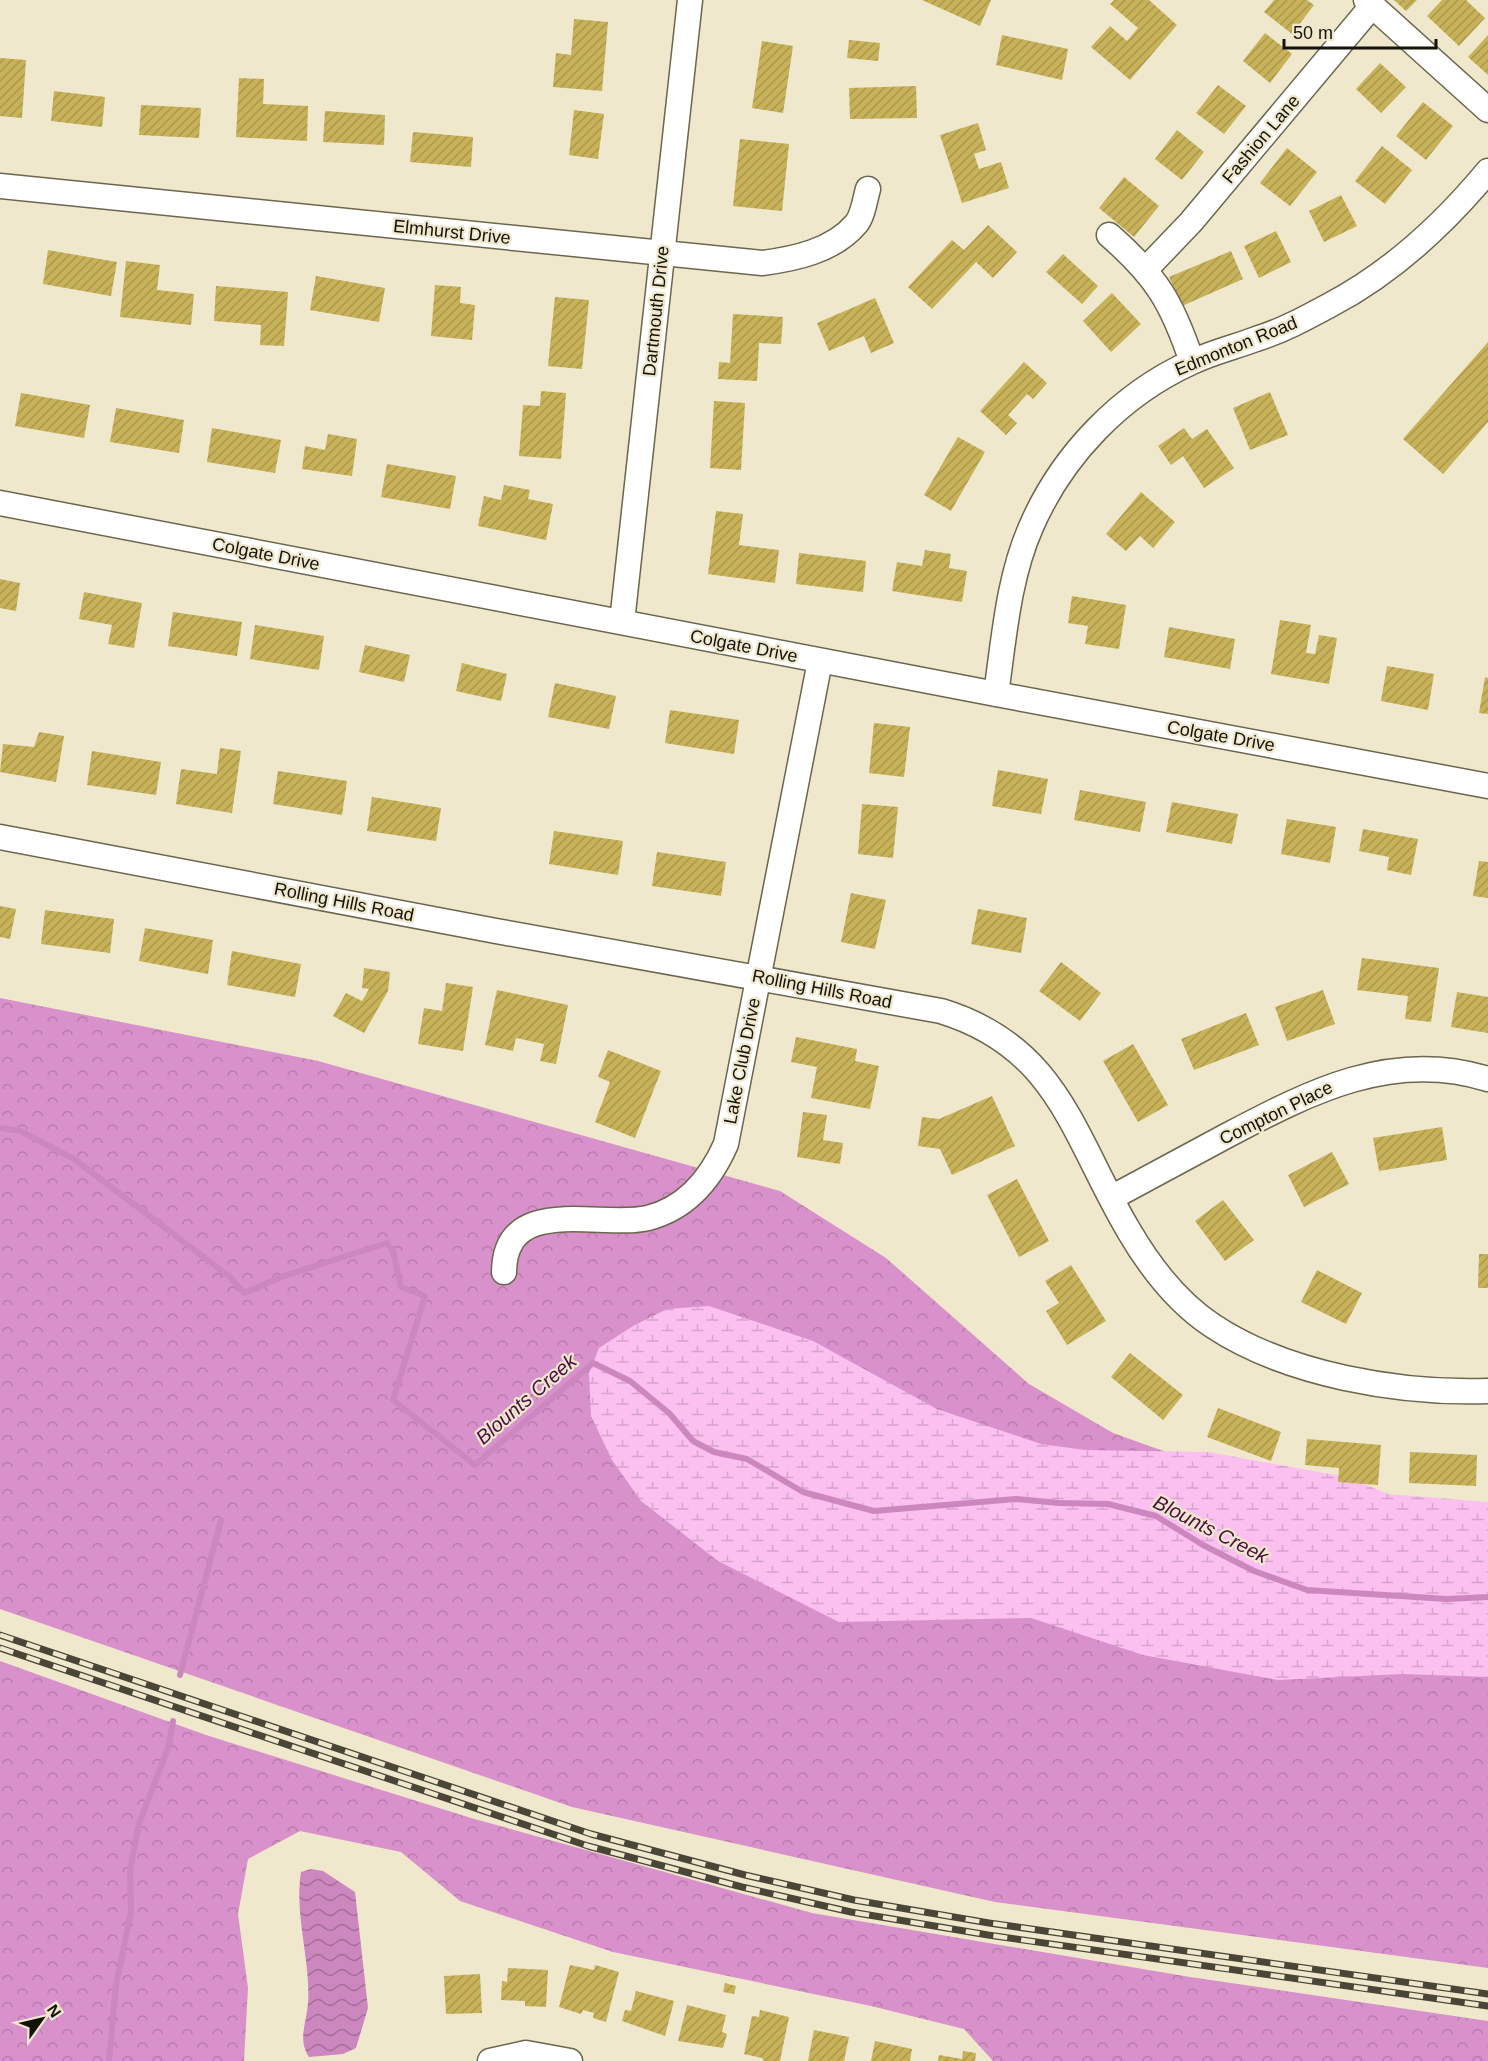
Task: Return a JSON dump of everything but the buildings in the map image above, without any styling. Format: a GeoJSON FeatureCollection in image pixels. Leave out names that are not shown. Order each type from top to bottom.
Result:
{"type":"FeatureCollection","features":[{"type":"Feature","properties":{"kind":"street","name":"Dartmouth Drive"},"geometry":{"type":"LineString","coordinates":[[622,622],[690,0]]}},
{"type":"Feature","properties":{"kind":"street"},"geometry":{"type":"LineString","coordinates":[[1369,3],[1488,110]]}},
{"type":"Feature","properties":{"kind":"street","name":"Fashion Lane"},"geometry":{"type":"LineString","coordinates":[[1146,269],[1191,222],[1369,3]]}},
{"type":"Feature","properties":{"kind":"street","name":"Edmonton Road"},"geometry":{"type":"LineString","coordinates":[[996,694],[1012,590],[1022,550],[1040,507],[1059,475],[1084,442],[1117,410],[1167,375],[1192,362],[1282,329],[1332,304],[1375,277],[1436,227],[1488,171]]}},
{"type":"Feature","properties":{"kind":"street","name":"Elmhurst Drive"},"geometry":{"type":"LineString","coordinates":[[0,186],[762,263],[789,260],[811,253],[840,238],[857,223],[868,189]]}},
{"type":"Feature","properties":{"kind":"street"},"geometry":{"type":"LineString","coordinates":[[1109,235],[1146,269],[1167,299],[1192,362]]}},
{"type":"Feature","properties":{"kind":"street","name":"Colgate Drive"},"geometry":{"type":"LineString","coordinates":[[0,503],[820,661],[1488,786]]}},
{"type":"Feature","properties":{"kind":"street","name":"Lake Club Drive"},"geometry":{"type":"LineString","coordinates":[[504,1272],[506,1254],[512,1242],[521,1231],[537,1222],[550,1219],[631,1220],[649,1218],[686,1200],[703,1184],[717,1165],[726,1144],[820,661]]}},
{"type":"Feature","properties":{"kind":"street","name":"Rolling Hills Road"},"geometry":{"type":"LineString","coordinates":[[0,837],[495,931],[759,976],[941,1011],[968,1019],[997,1035],[1023,1054],[1058,1096],[1129,1232],[1164,1281],[1211,1325],[1239,1342],[1322,1371],[1367,1382],[1418,1389],[1488,1391]]}},
{"type":"Feature","properties":{"kind":"street","name":"Compton Place"},"geometry":{"type":"LineString","coordinates":[[1111,1198],[1303,1096],[1338,1083],[1369,1075],[1410,1070],[1447,1072],[1488,1079]]}},
{"type":"Feature","properties":{"kind":"street"},"geometry":{"type":"LineString","coordinates":[[490,2061],[526,2053],[570,2061]]}},
{"type":"Feature","properties":{"kind":"green space"},"geometry":{"type":"Polygon","coordinates":[[[0,998],[318,1061],[780,1191],[886,1258],[1029,1384],[1113,1433],[1284,1494],[1488,1529],[1488,1968],[995,1902],[572,1807],[0,1609],[0,998]]]}},
{"type":"Feature","properties":{"kind":"green space"},"geometry":{"type":"Polygon","coordinates":[[[709,1306],[813,1341],[937,1409],[1041,1444],[1085,1450],[1208,1452],[1347,1477],[1388,1494],[1488,1502],[1488,1677],[1402,1674],[1278,1680],[1143,1655],[1031,1618],[839,1622],[718,1561],[641,1501],[612,1460],[591,1416],[589,1373],[599,1348],[633,1326],[667,1309],[709,1306]]]}},
{"type":"Feature","properties":{"kind":"green space"},"geometry":{"type":"Polygon","coordinates":[[[0,1661],[206,1735],[471,1818],[812,1913],[1190,1977],[1488,2021],[1488,2061],[993,2061],[964,2029],[871,2006],[613,1952],[460,1901],[401,1852],[300,1831],[248,1859],[238,1914],[248,1988],[244,2061],[0,2061],[0,1661]]]}},
{"type":"Feature","properties":{"kind":"water"},"geometry":{"type":"Polygon","coordinates":[[[311,1869],[323,1871],[355,1892],[368,2008],[356,2048],[343,2054],[309,2057],[305,2050],[303,2037],[308,1987],[299,1888],[301,1872],[311,1869]]]}},
{"type":"Feature","properties":{"kind":"waterway","name":"Blounts Creek"},"geometry":{"type":"LineString","coordinates":[[0,1128],[20,1131],[74,1159],[230,1277],[244,1293],[284,1276],[387,1243],[393,1251],[401,1287],[425,1296],[393,1400],[475,1465],[593,1363],[630,1381],[669,1413],[693,1441],[714,1452],[747,1459],[803,1492],[874,1511],[1016,1499],[1108,1504],[1156,1516],[1203,1545],[1254,1571],[1307,1590],[1447,1599],[1488,1597]]}},
{"type":"Feature","properties":{"kind":"waterway"},"geometry":{"type":"LineString","coordinates":[[180,1675],[221,1520]]}},
{"type":"Feature","properties":{"kind":"waterway"},"geometry":{"type":"LineString","coordinates":[[109,2061],[116,1985],[131,1912],[130,1870],[139,1824],[169,1745],[173,1721]]}},
{"type":"Feature","properties":{"kind":"railway"},"geometry":{"type":"LineString","coordinates":[[0,1635],[591,1834],[745,1875],[854,1900],[989,1923],[1488,1994]]}},
{"type":"Feature","properties":{"kind":"railway"},"geometry":{"type":"LineString","coordinates":[[0,1648],[588,1846],[742,1887],[851,1912],[988,1935],[1488,2006]]}}]}
